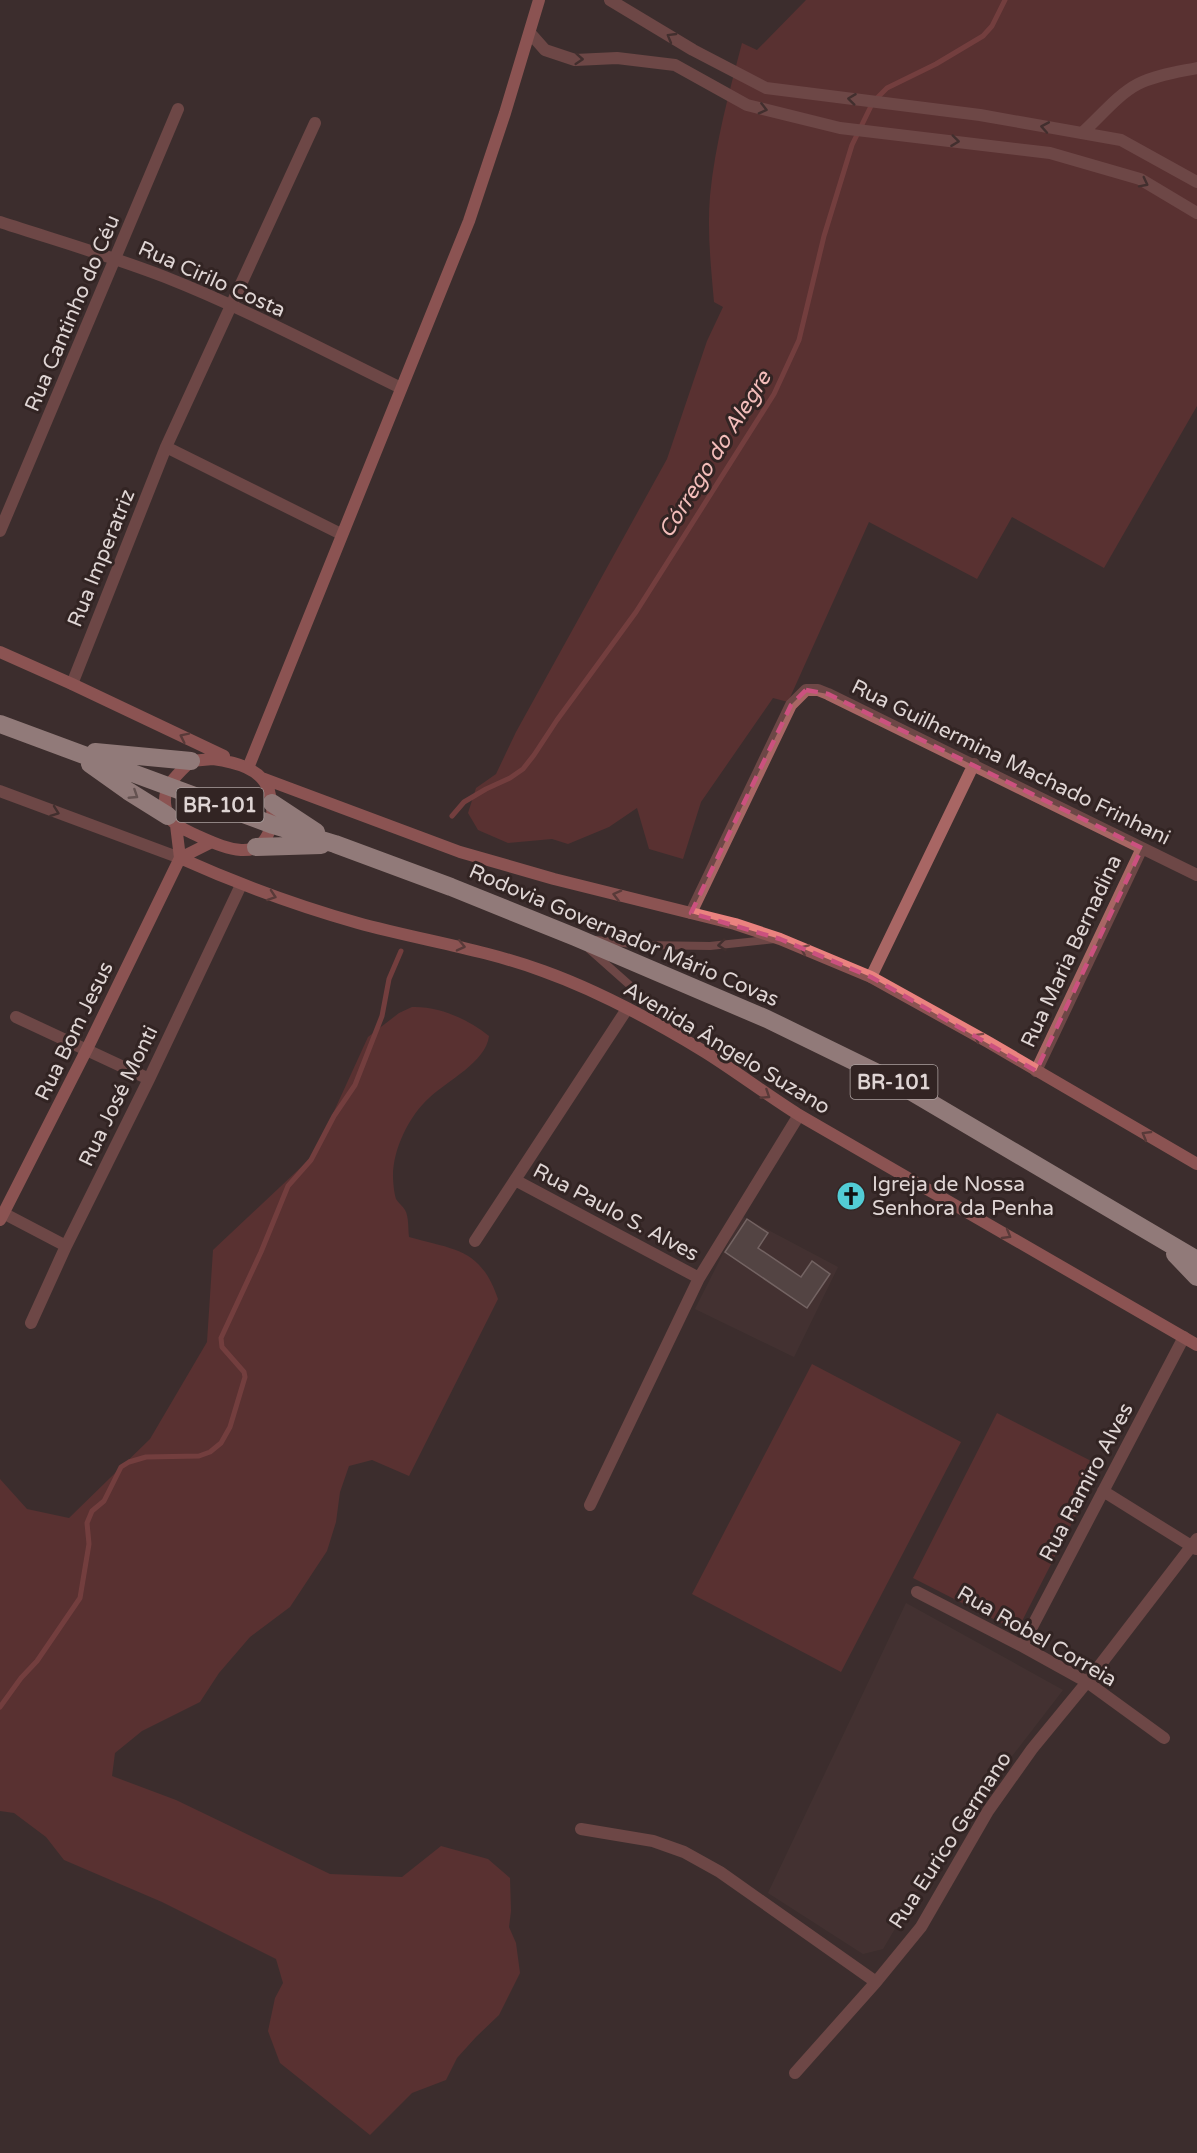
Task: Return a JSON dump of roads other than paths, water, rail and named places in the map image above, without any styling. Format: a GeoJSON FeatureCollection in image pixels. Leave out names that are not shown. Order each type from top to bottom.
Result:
{"type":"FeatureCollection","features":[{"type":"Feature","properties":{"kind":"highway","name":"Rodovia Governador Mário Covas"},"geometry":{"type":"LineString","coordinates":[[0,724],[273,825],[335,844],[450,886],[767,1019],[890,1079],[1197,1260]]}},
{"type":"Feature","properties":{"kind":"highway"},"geometry":{"type":"LineString","coordinates":[[69,749],[191,761]]}},
{"type":"Feature","properties":{"kind":"highway"},"geometry":{"type":"LineString","coordinates":[[69,749],[172,820]]}},
{"type":"Feature","properties":{"kind":"highway"},"geometry":{"type":"LineString","coordinates":[[272,803],[335,844]]}},
{"type":"Feature","properties":{"kind":"highway"},"geometry":{"type":"LineString","coordinates":[[256,847],[335,844]]}},
{"type":"Feature","properties":{"kind":"highway"},"geometry":{"type":"LineString","coordinates":[[1161,1239],[1197,1277]]}},
{"type":"Feature","properties":{"kind":"main road"},"geometry":{"type":"LineString","coordinates":[[242,765],[341,534],[469,221],[540,0]]}},
{"type":"Feature","properties":{"kind":"main road"},"geometry":{"type":"LineString","coordinates":[[0,652],[242,765],[262,778],[460,852],[554,879],[735,924],[780,939],[871,977],[1197,1164]]}},
{"type":"Feature","properties":{"kind":"main road"},"geometry":{"type":"LineString","coordinates":[[212,842],[180,858],[172,820],[165,802],[168,786],[191,761],[213,759],[242,765]]}},
{"type":"Feature","properties":{"kind":"main road"},"geometry":{"type":"LineString","coordinates":[[172,820],[228,848],[244,850],[256,847],[267,837],[273,825],[269,789],[262,778]]}},
{"type":"Feature","properties":{"kind":"main road","name":"Avenida Ângelo Suzano"},"geometry":{"type":"LineString","coordinates":[[180,858],[241,885],[360,923],[469,948],[542,970],[583,987],[705,1052],[799,1115],[1197,1345]]}},
{"type":"Feature","properties":{"kind":"main road","name":"Rua Bom Jesus"},"geometry":{"type":"LineString","coordinates":[[2,1217],[180,858]]}},
{"type":"Feature","properties":{"kind":"street"},"geometry":{"type":"LineString","coordinates":[[610,0],[693,50],[766,88],[980,115],[1120,140],[1197,182]]}},
{"type":"Feature","properties":{"kind":"street"},"geometry":{"type":"LineString","coordinates":[[530,33],[545,50],[575,60],[617,58],[675,65],[747,105],[840,128],[1050,153],[1140,179],[1197,213]]}},
{"type":"Feature","properties":{"kind":"street"},"geometry":{"type":"LineString","coordinates":[[1082,133],[1127,91],[1140,83],[1158,76],[1197,68]]}},
{"type":"Feature","properties":{"kind":"street","name":"Rua Cantinho do Céu"},"geometry":{"type":"LineString","coordinates":[[0,531],[178,109]]}},
{"type":"Feature","properties":{"kind":"street","name":"Rua Imperatriz"},"geometry":{"type":"LineString","coordinates":[[72,684],[166,447],[315,123]]}},
{"type":"Feature","properties":{"kind":"street","name":"Rua Cirilo Costa"},"geometry":{"type":"LineString","coordinates":[[0,222],[167,278],[232,306],[401,388]]}},
{"type":"Feature","properties":{"kind":"street"},"geometry":{"type":"LineString","coordinates":[[166,447],[341,534]]}},
{"type":"Feature","properties":{"kind":"street","name":"Rua Guilhermina Machado Frinhani"},"geometry":{"type":"LineString","coordinates":[[691,913],[791,705],[806,690],[818,690],[828,694],[1197,875]]}},
{"type":"Feature","properties":{"kind":"street"},"geometry":{"type":"LineString","coordinates":[[871,977],[974,764]]}},
{"type":"Feature","properties":{"kind":"street","name":"Avenida Ângelo Suzano"},"geometry":{"type":"LineString","coordinates":[[0,791],[180,858]]}},
{"type":"Feature","properties":{"kind":"street","name":"Rua Maria Bernadina"},"geometry":{"type":"LineString","coordinates":[[1036,1071],[1142,848]]}},
{"type":"Feature","properties":{"kind":"street","name":"Rua José Monti"},"geometry":{"type":"LineString","coordinates":[[31,1323],[241,885]]}},
{"type":"Feature","properties":{"kind":"street"},"geometry":{"type":"LineString","coordinates":[[475,1241],[627,1009]]}},
{"type":"Feature","properties":{"kind":"street"},"geometry":{"type":"LineString","coordinates":[[16,1017],[148,1079]]}},
{"type":"Feature","properties":{"kind":"street"},"geometry":{"type":"LineString","coordinates":[[590,1505],[699,1278],[799,1115]]}},
{"type":"Feature","properties":{"kind":"street","name":"Rua Paulo S. Alves"},"geometry":{"type":"LineString","coordinates":[[515,1180],[699,1278]]}},
{"type":"Feature","properties":{"kind":"street"},"geometry":{"type":"LineString","coordinates":[[2,1217],[66,1246]]}},
{"type":"Feature","properties":{"kind":"street","name":"Rua Ramiro Alves"},"geometry":{"type":"LineString","coordinates":[[1022,1646],[1184,1337]]}},
{"type":"Feature","properties":{"kind":"street"},"geometry":{"type":"LineString","coordinates":[[1103,1491],[1195,1545]]}},
{"type":"Feature","properties":{"kind":"street","name":"Rua Eurico Germano"},"geometry":{"type":"LineString","coordinates":[[795,2073],[876,1982],[921,1927],[988,1811],[1032,1749],[1195,1545]]}},
{"type":"Feature","properties":{"kind":"street","name":"Rua Robel Correia"},"geometry":{"type":"LineString","coordinates":[[918,1592],[1087,1682],[1164,1738]]}},
{"type":"Feature","properties":{"kind":"street"},"geometry":{"type":"LineString","coordinates":[[581,1829],[653,1841],[684,1852],[720,1872],[876,1982]]}},
{"type":"Feature","properties":{"kind":"lane"},"geometry":{"type":"LineString","coordinates":[[575,937],[654,945],[711,946],[780,939]]}},
{"type":"Feature","properties":{"kind":"lane"},"geometry":{"type":"LineString","coordinates":[[575,937],[705,1052]]}},
{"type":"Feature","properties":{"kind":"waterway","name":"Córrego do Alegre"},"geometry":{"type":"LineString","coordinates":[[452,816],[464,802],[523,769],[534,755],[636,612],[774,394],[799,340],[824,236],[852,145],[873,102],[887,88],[936,64],[983,36],[992,26],[1005,0]]}},
{"type":"Feature","properties":{"kind":"waterway","name":"Córrego do Alegre"},"geometry":{"type":"LineString","coordinates":[[0,1707],[21,1678],[37,1661],[80,1598],[89,1544],[87,1523],[92,1511],[104,1501],[121,1467],[146,1457],[199,1456],[210,1452],[221,1443],[230,1427],[245,1377],[244,1372],[222,1347],[221,1338],[261,1252],[288,1186],[311,1160],[334,1116],[355,1085],[382,1016],[389,979],[401,951]]}},
{"type":"Feature","properties":{"kind":"place","name":"Igreja de Nossa Senhora da Penha"},"geometry":{"type":"Point","coordinates":[851,1196]}}]}
